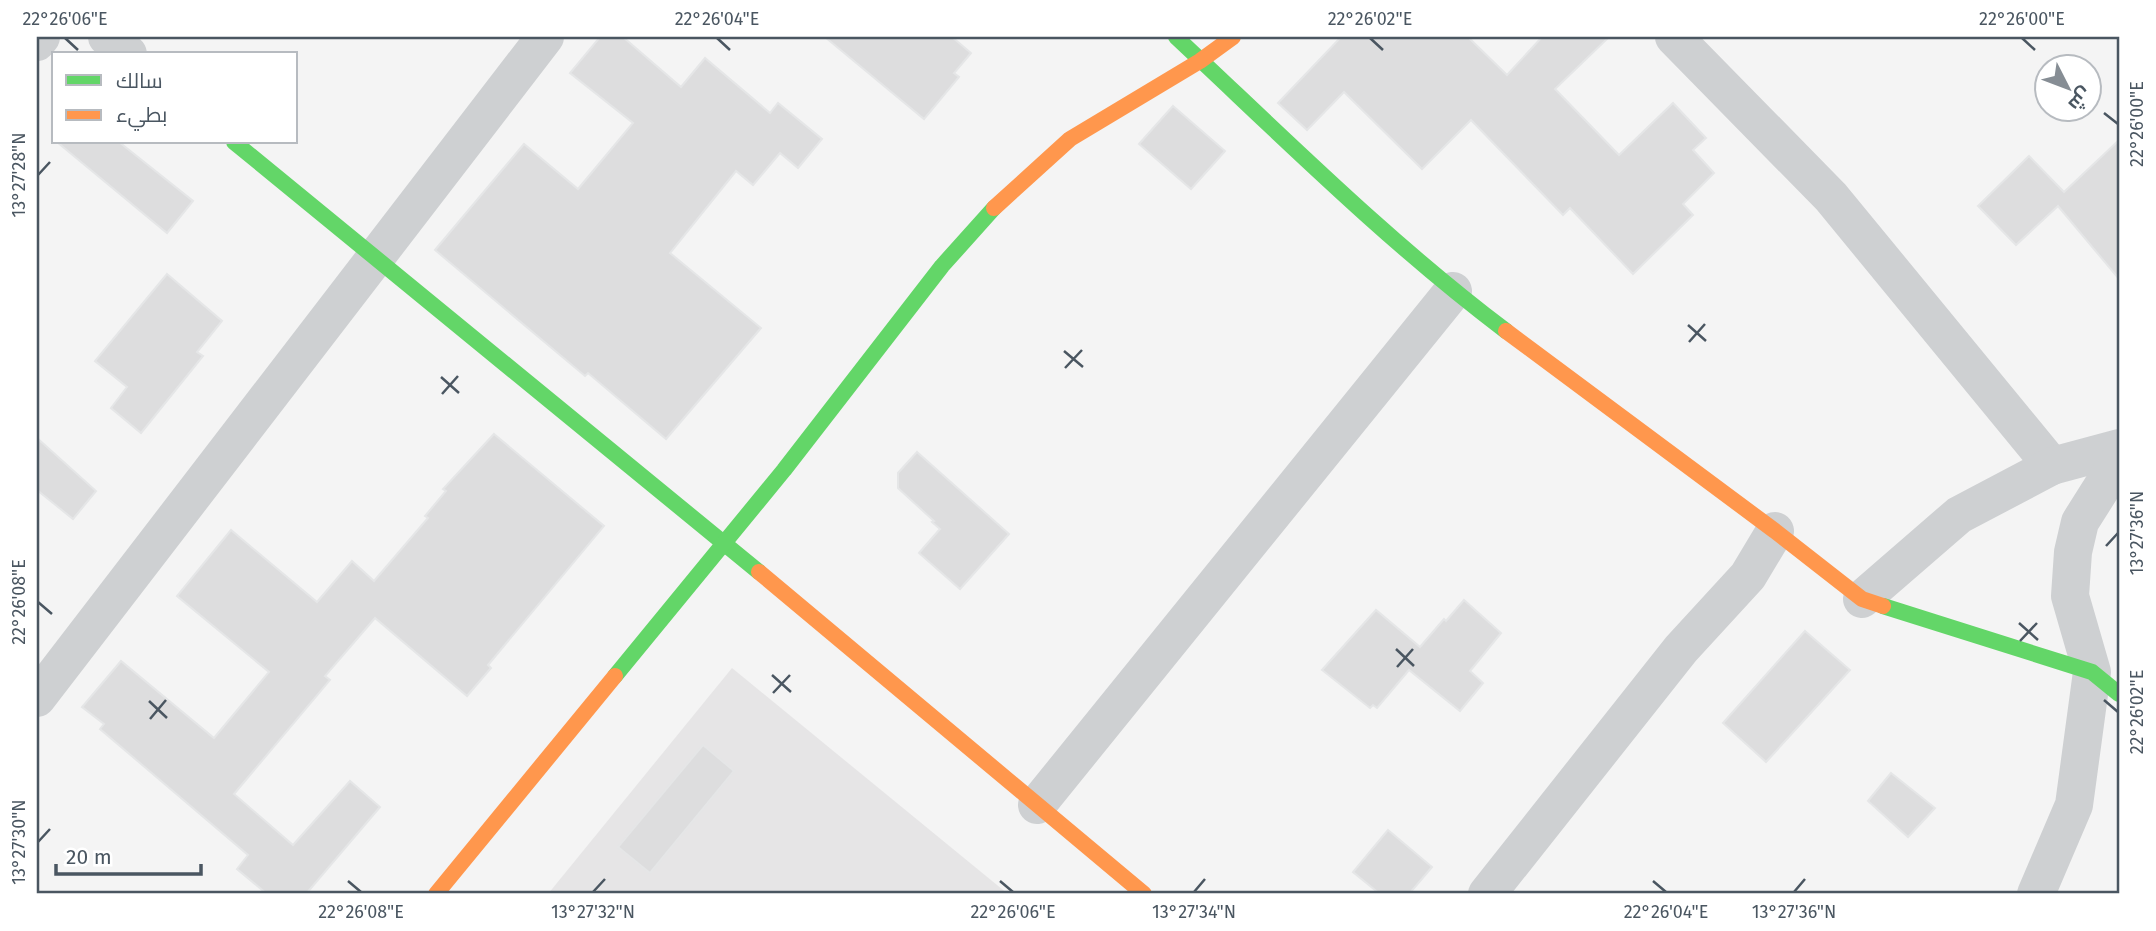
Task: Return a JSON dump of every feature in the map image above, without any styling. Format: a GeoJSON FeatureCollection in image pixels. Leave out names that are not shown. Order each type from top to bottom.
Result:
{"type":"FeatureCollection","features":[{"type":"Feature","properties":{"kind":"street"},"geometry":{"type":"LineString","coordinates":[[37,42],[41,37]]}},
{"type":"Feature","properties":{"kind":"street"},"geometry":{"type":"LineString","coordinates":[[107,37],[126,52]]}},
{"type":"Feature","properties":{"kind":"street"},"geometry":{"type":"LineString","coordinates":[[37,698],[545,37]]}},
{"type":"Feature","properties":{"kind":"street"},"geometry":{"type":"LineString","coordinates":[[1176,37],[1400,247],[1453,292],[1862,599],[2106,683]]}},
{"type":"Feature","properties":{"kind":"street"},"geometry":{"type":"LineString","coordinates":[[436,894],[784,470],[943,266],[1003,198],[1070,139],[1200,61],[1233,37]]}},
{"type":"Feature","properties":{"kind":"street"},"geometry":{"type":"LineString","coordinates":[[1674,37],[1830,197],[2052,466]]}},
{"type":"Feature","properties":{"kind":"street"},"geometry":{"type":"LineString","coordinates":[[236,144],[723,542],[1144,894]]}},
{"type":"Feature","properties":{"kind":"street"},"geometry":{"type":"LineString","coordinates":[[1037,804],[1453,292]]}},
{"type":"Feature","properties":{"kind":"street"},"geometry":{"type":"LineString","coordinates":[[1862,599],[1959,515],[2052,466],[2119,448]]}},
{"type":"Feature","properties":{"kind":"street"},"geometry":{"type":"LineString","coordinates":[[2036,894],[2074,805],[2106,683],[2070,596],[2073,552],[2080,522],[2119,460]]}},
{"type":"Feature","properties":{"kind":"street"},"geometry":{"type":"LineString","coordinates":[[1487,894],[1681,649],[1748,576],[1774,531]]}},
{"type":"Feature","properties":{"kind":"shaded area"},"geometry":{"type":"Polygon","coordinates":[[[732,668],[1008,894],[548,894],[732,668]]]}},
{"type":"Feature","properties":{"kind":"building"},"geometry":{"type":"Polygon","coordinates":[[[600,37],[623,37],[681,87],[705,58],[770,113],[778,103],[822,139],[798,168],[780,153],[753,185],[736,171],[670,253],[761,328],[666,439],[588,373],[585,376],[435,250],[524,144],[578,189],[633,123],[570,73],[600,37]]]}},
{"type":"Feature","properties":{"kind":"building"},"geometry":{"type":"Polygon","coordinates":[[[825,37],[952,37],[971,53],[954,73],[959,77],[924,119],[825,37]]]}},
{"type":"Feature","properties":{"kind":"building"},"geometry":{"type":"Polygon","coordinates":[[[1341,37],[1468,37],[1507,75],[1542,37],[1609,37],[1555,89],[1619,155],[1673,103],[1706,138],[1693,150],[1714,173],[1683,204],[1693,215],[1633,274],[1570,208],[1563,215],[1471,120],[1422,169],[1344,92],[1307,130],[1278,103],[1341,37]]]}},
{"type":"Feature","properties":{"kind":"building"},"geometry":{"type":"Polygon","coordinates":[[[1173,106],[1225,151],[1191,189],[1139,144],[1173,106]]]}},
{"type":"Feature","properties":{"kind":"building"},"geometry":{"type":"Polygon","coordinates":[[[2119,140],[2119,279],[2058,206],[2016,245],[1978,206],[2029,156],[2064,192],[2119,140]]]}},
{"type":"Feature","properties":{"kind":"building"},"geometry":{"type":"Polygon","coordinates":[[[59,144],[122,144],[193,201],[167,233],[59,144]]]}},
{"type":"Feature","properties":{"kind":"building"},"geometry":{"type":"Polygon","coordinates":[[[167,274],[222,321],[197,352],[203,356],[141,433],[111,408],[127,387],[95,361],[167,274]]]}},
{"type":"Feature","properties":{"kind":"building"},"geometry":{"type":"Polygon","coordinates":[[[494,434],[604,526],[488,665],[491,668],[467,696],[375,618],[325,676],[330,680],[234,794],[293,845],[350,781],[380,807],[306,894],[267,894],[237,869],[248,855],[100,729],[104,724],[82,707],[121,661],[214,738],[269,672],[177,596],[231,530],[317,602],[352,561],[374,581],[428,518],[425,516],[446,491],[443,489],[494,434]]]}},
{"type":"Feature","properties":{"kind":"building"},"geometry":{"type":"Polygon","coordinates":[[[37,438],[96,491],[73,519],[37,490],[37,438]]]}},
{"type":"Feature","properties":{"kind":"building"},"geometry":{"type":"Polygon","coordinates":[[[917,452],[1009,534],[960,589],[919,553],[940,529],[898,488],[898,473],[917,452]]]}},
{"type":"Feature","properties":{"kind":"building"},"geometry":{"type":"Polygon","coordinates":[[[1464,600],[1501,633],[1470,671],[1483,683],[1460,711],[1409,670],[1377,708],[1373,705],[1370,708],[1322,670],[1376,610],[1420,647],[1464,600]]]}},
{"type":"Feature","properties":{"kind":"building"},"geometry":{"type":"Polygon","coordinates":[[[1805,631],[1850,670],[1766,762],[1723,723],[1805,631]]]}},
{"type":"Feature","properties":{"kind":"building"},"geometry":{"type":"Polygon","coordinates":[[[703,745],[734,771],[650,873],[618,847],[703,745]]]}},
{"type":"Feature","properties":{"kind":"building"},"geometry":{"type":"Polygon","coordinates":[[[1891,773],[1935,808],[1908,837],[1868,801],[1891,773]]]}},
{"type":"Feature","properties":{"kind":"building"},"geometry":{"type":"Polygon","coordinates":[[[1388,830],[1432,867],[1409,894],[1380,894],[1353,872],[1388,830]]]}},
{"type":"Feature","properties":{"kind":"traffic: fast"},"geometry":{"type":"LineString","coordinates":[[1176,37],[1378,225],[1506,331]]}},
{"type":"Feature","properties":{"kind":"traffic: fast"},"geometry":{"type":"LineString","coordinates":[[236,144],[759,572]]}},
{"type":"Feature","properties":{"kind":"traffic: fast"},"geometry":{"type":"LineString","coordinates":[[615,676],[784,470],[942,266],[994,208]]}},
{"type":"Feature","properties":{"kind":"traffic: fast"},"geometry":{"type":"LineString","coordinates":[[1883,606],[2092,672],[2119,694]]}},
{"type":"Feature","properties":{"kind":"traffic: slow"},"geometry":{"type":"LineString","coordinates":[[994,208],[1070,139],[1200,61],[1233,37]]}},
{"type":"Feature","properties":{"kind":"traffic: slow"},"geometry":{"type":"LineString","coordinates":[[1506,331],[1862,599],[1883,606]]}},
{"type":"Feature","properties":{"kind":"traffic: slow"},"geometry":{"type":"LineString","coordinates":[[759,572],[1144,894]]}},
{"type":"Feature","properties":{"kind":"traffic: slow"},"geometry":{"type":"LineString","coordinates":[[436,894],[615,676]]}}]}
